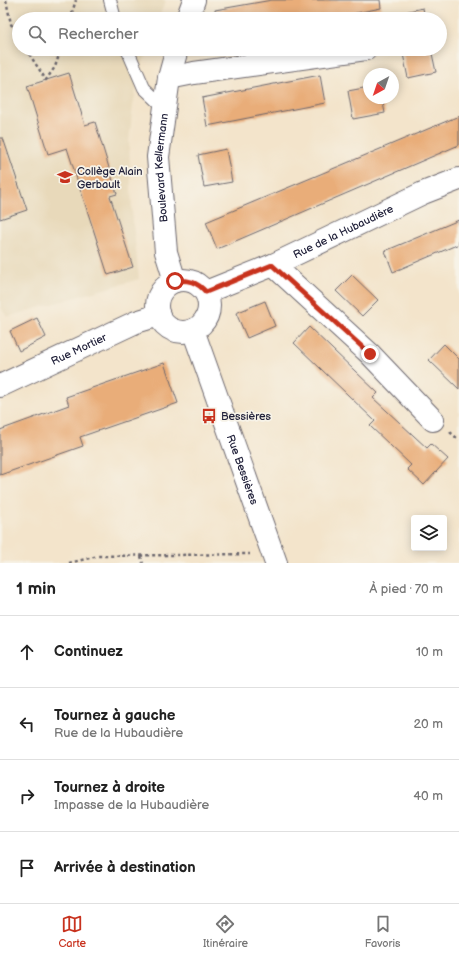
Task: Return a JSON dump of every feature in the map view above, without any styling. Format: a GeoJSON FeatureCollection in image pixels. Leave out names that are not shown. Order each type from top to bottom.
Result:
{"type":"FeatureCollection","features":[{"type":"Feature","properties":{"kind":"street"},"geometry":{"type":"LineString","coordinates":[[190,12],[194,0]]}},
{"type":"Feature","properties":{"kind":"street","name":"Boulevard Kellermann"},"geometry":{"type":"LineString","coordinates":[[175,56],[169,78],[158,157],[166,252],[175,281]]}},
{"type":"Feature","properties":{"kind":"street"},"geometry":{"type":"LineString","coordinates":[[169,78],[194,73],[316,56]]}},
{"type":"Feature","properties":{"kind":"street","name":"Rue de la Hubaudière"},"geometry":{"type":"LineString","coordinates":[[206,292],[272,265],[423,192],[459,179]]}},
{"type":"Feature","properties":{"kind":"street"},"geometry":{"type":"LineString","coordinates":[[272,265],[370,354],[434,420]]}},
{"type":"Feature","properties":{"kind":"street"},"geometry":{"type":"LineString","coordinates":[[175,281],[192,281],[206,292],[209,301],[209,310],[206,319],[201,326],[185,332],[169,328],[162,322],[157,306],[158,298],[168,285],[175,281]]}},
{"type":"Feature","properties":{"kind":"street","name":"Rue Mortier"},"geometry":{"type":"LineString","coordinates":[[0,386],[136,322],[159,315]]}},
{"type":"Feature","properties":{"kind":"street","name":"Rue Bessières"},"geometry":{"type":"LineString","coordinates":[[193,330],[274,558]]}},
{"type":"Feature","properties":{"kind":"lane"},"geometry":{"type":"LineString","coordinates":[[110,0],[113,12]]}},
{"type":"Feature","properties":{"kind":"lane"},"geometry":{"type":"LineString","coordinates":[[130,56],[144,88],[165,108]]}},
{"type":"Feature","properties":{"kind":"path"},"geometry":{"type":"LineString","coordinates":[[6,0],[10,24],[12,27]]}},
{"type":"Feature","properties":{"kind":"path"},"geometry":{"type":"LineString","coordinates":[[72,12],[76,0]]}},
{"type":"Feature","properties":{"kind":"path"},"geometry":{"type":"LineString","coordinates":[[31,56],[46,80],[56,67],[59,56]]}},
{"type":"Feature","properties":{"kind":"path"},"geometry":{"type":"LineString","coordinates":[[69,563],[98,556],[274,558]]}},
{"type":"Feature","properties":{"kind":"path"},"geometry":{"type":"LineString","coordinates":[[141,556],[143,563]]}},
{"type":"Feature","properties":{"kind":"shaded area","name":"Collège Alain Gerbault"},"geometry":{"type":"Polygon","coordinates":[[[0,0],[166,0],[161,12],[12,12],[12,56],[145,56],[140,70],[133,105],[129,141],[132,212],[139,279],[7,317],[0,306],[0,0]]]}},
{"type":"Feature","properties":{"kind":"building"},"geometry":{"type":"Polygon","coordinates":[[[272,0],[380,0],[381,8],[361,12],[215,12],[215,10],[272,0]]]}},
{"type":"Feature","properties":{"kind":"building"},"geometry":{"type":"Polygon","coordinates":[[[423,8],[424,12],[404,12],[423,8]]]}},
{"type":"Feature","properties":{"kind":"building"},"geometry":{"type":"Polygon","coordinates":[[[403,56],[433,56],[436,72],[408,78],[403,56]]]}},
{"type":"Feature","properties":{"kind":"building"},"geometry":{"type":"Polygon","coordinates":[[[69,73],[85,125],[95,122],[117,194],[110,196],[133,267],[108,275],[67,148],[48,154],[27,86],[69,73]]]}},
{"type":"Feature","properties":{"kind":"building"},"geometry":{"type":"Polygon","coordinates":[[[320,75],[325,103],[207,126],[202,98],[320,75]]]}},
{"type":"Feature","properties":{"kind":"building"},"geometry":{"type":"Polygon","coordinates":[[[363,88],[363,104],[383,104],[385,113],[353,119],[348,91],[363,88]]]}},
{"type":"Feature","properties":{"kind":"building"},"geometry":{"type":"Polygon","coordinates":[[[459,116],[459,145],[217,249],[206,222],[459,116]]]}},
{"type":"Feature","properties":{"kind":"building"},"geometry":{"type":"Polygon","coordinates":[[[0,138],[3,138],[27,210],[0,219],[0,138]]]}},
{"type":"Feature","properties":{"kind":"building"},"geometry":{"type":"Polygon","coordinates":[[[226,149],[232,182],[204,187],[198,155],[226,149]]]}},
{"type":"Feature","properties":{"kind":"building"},"geometry":{"type":"Polygon","coordinates":[[[459,220],[459,244],[393,272],[385,251],[459,220]]]}},
{"type":"Feature","properties":{"kind":"building"},"geometry":{"type":"Polygon","coordinates":[[[352,275],[378,300],[362,316],[336,291],[352,275]]]}},
{"type":"Feature","properties":{"kind":"building"},"geometry":{"type":"Polygon","coordinates":[[[265,301],[275,326],[247,338],[236,313],[265,301]]]}},
{"type":"Feature","properties":{"kind":"building"},"geometry":{"type":"Polygon","coordinates":[[[37,318],[46,337],[19,351],[10,331],[37,318]]]}},
{"type":"Feature","properties":{"kind":"building"},"geometry":{"type":"Polygon","coordinates":[[[309,327],[378,393],[373,398],[427,448],[431,444],[448,459],[424,485],[407,469],[411,465],[370,426],[375,421],[294,343],[309,327]]]}},
{"type":"Feature","properties":{"kind":"building"},"geometry":{"type":"Polygon","coordinates":[[[444,344],[459,359],[459,389],[429,360],[444,344]]]}},
{"type":"Feature","properties":{"kind":"building"},"geometry":{"type":"Polygon","coordinates":[[[164,363],[178,403],[80,437],[83,446],[0,475],[0,430],[69,405],[66,397],[164,363]]]}},
{"type":"Feature","properties":{"kind":"place","name":"Collège Alain Gerbault"},"geometry":{"type":"Point","coordinates":[65,177]}},
{"type":"Feature","properties":{"kind":"place","name":"Bessières"},"geometry":{"type":"Point","coordinates":[209,416]}},
{"type":"Feature","properties":{"kind":"route"},"geometry":{"type":"LineString","coordinates":[[175,281],[192,281],[206,292],[272,265],[370,354]]}}]}
